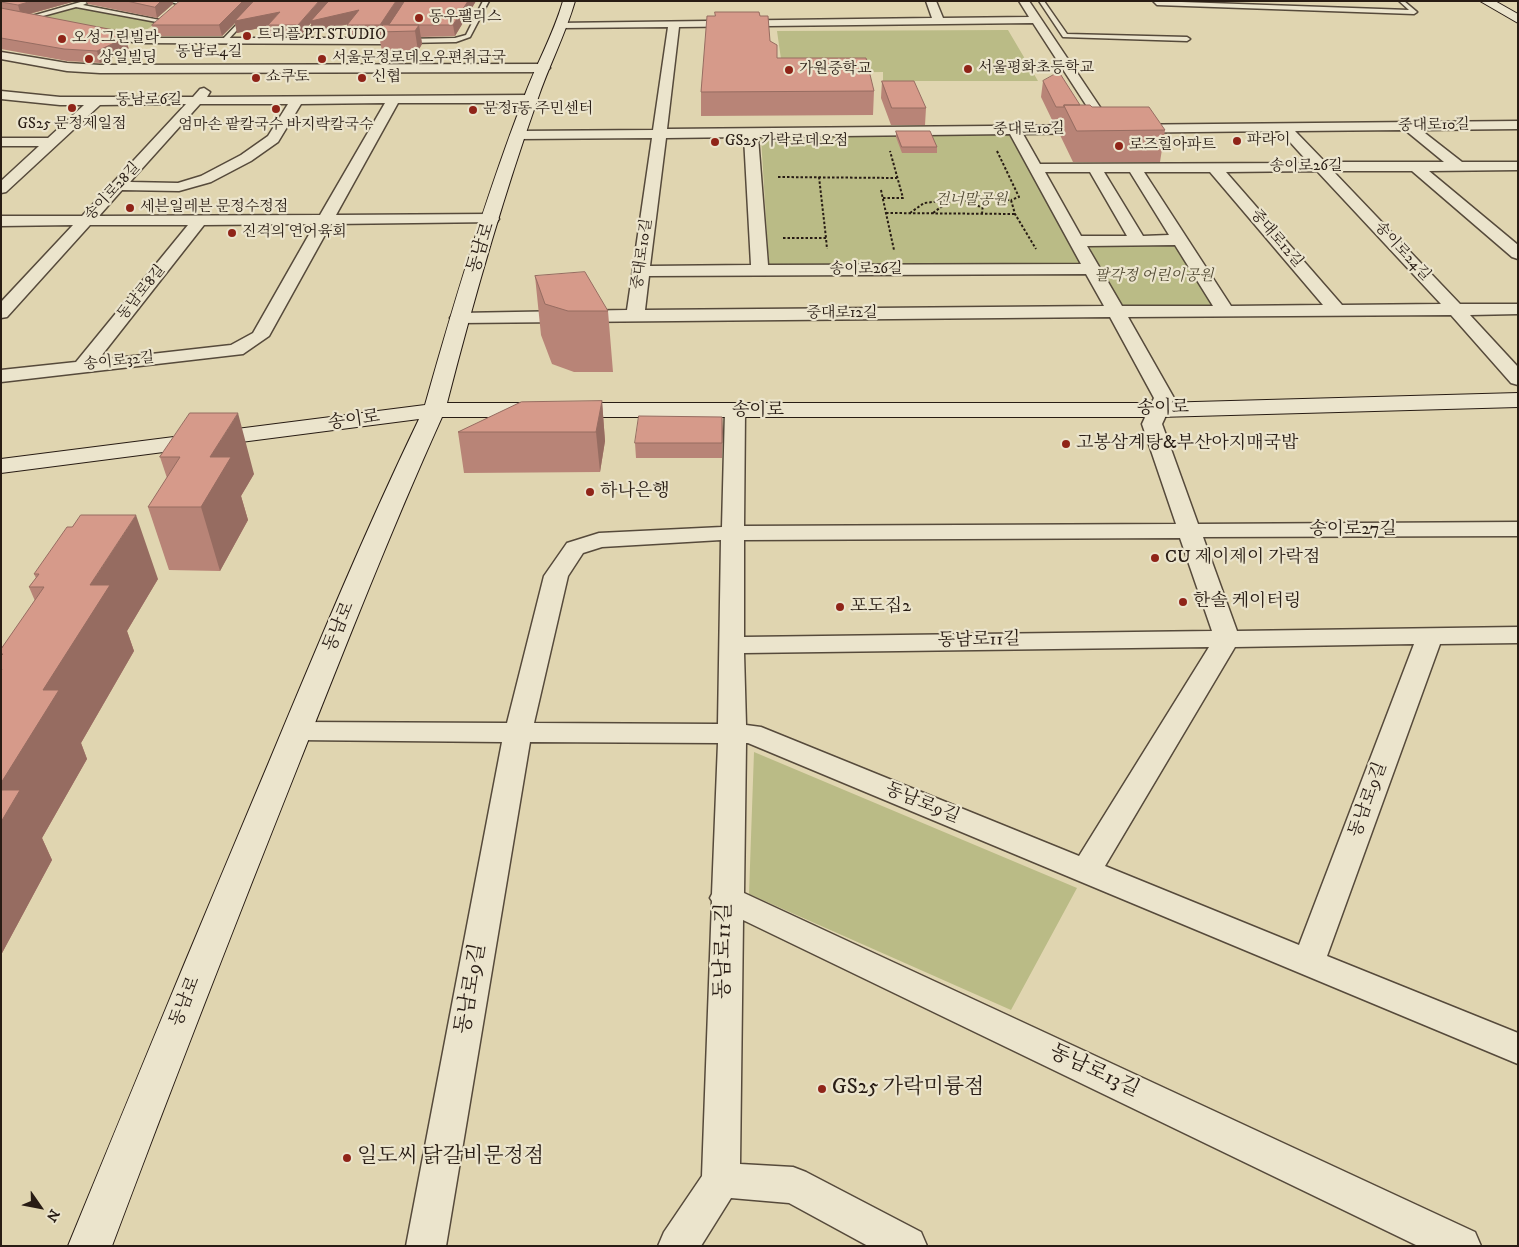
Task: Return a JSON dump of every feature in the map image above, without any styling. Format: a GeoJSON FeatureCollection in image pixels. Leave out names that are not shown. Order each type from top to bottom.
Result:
{"type":"FeatureCollection","features":[{"type":"Feature","properties":{"kind":"main road","name":"동남로"},"geometry":{"type":"LineString","coordinates":[[90,1246],[169,1044],[297,730],[398,487],[434,410],[460,318],[518,135],[530,99],[562,25],[569,1]]}},
{"type":"Feature","properties":{"kind":"main road"},"geometry":{"type":"LineString","coordinates":[[1486,1],[1518,19]]}},
{"type":"Feature","properties":{"kind":"main road","name":"송이로"},"geometry":{"type":"LineString","coordinates":[[1,466],[434,410],[1159,410],[1518,400]]}},
{"type":"Feature","properties":{"kind":"street"},"geometry":{"type":"LineString","coordinates":[[931,1],[939,22]]}},
{"type":"Feature","properties":{"kind":"street"},"geometry":{"type":"LineString","coordinates":[[1024,1],[1108,129]]}},
{"type":"Feature","properties":{"kind":"street"},"geometry":{"type":"LineString","coordinates":[[103,69],[186,2]]}},
{"type":"Feature","properties":{"kind":"street"},"geometry":{"type":"LineString","coordinates":[[849,8],[851,23]]}},
{"type":"Feature","properties":{"kind":"street"},"geometry":{"type":"LineString","coordinates":[[765,9],[766,24]]}},
{"type":"Feature","properties":{"kind":"street"},"geometry":{"type":"LineString","coordinates":[[1504,12],[1518,12]]}},
{"type":"Feature","properties":{"kind":"street"},"geometry":{"type":"LineString","coordinates":[[562,25],[1036,20]]}},
{"type":"Feature","properties":{"kind":"street","name":"중대로10길"},"geometry":{"type":"LineString","coordinates":[[635,315],[674,24]]}},
{"type":"Feature","properties":{"kind":"street"},"geometry":{"type":"LineString","coordinates":[[140,41],[300,42],[387,38],[358,69]]}},
{"type":"Feature","properties":{"kind":"street","name":"동남로4길"},"geometry":{"type":"LineString","coordinates":[[1,55],[67,67],[103,69],[544,68]]}},
{"type":"Feature","properties":{"kind":"street","name":"송이로28길"},"geometry":{"type":"LineString","coordinates":[[1,313],[8,298],[87,221],[197,101],[223,69]]}},
{"type":"Feature","properties":{"kind":"street","name":"동남로6길"},"geometry":{"type":"LineString","coordinates":[[1,95],[60,101],[95,102],[530,99]]}},
{"type":"Feature","properties":{"kind":"street"},"geometry":{"type":"LineString","coordinates":[[119,186],[179,187],[206,179],[246,158],[273,139],[297,100]]}},
{"type":"Feature","properties":{"kind":"street"},"geometry":{"type":"LineString","coordinates":[[326,220],[393,100]]}},
{"type":"Feature","properties":{"kind":"street"},"geometry":{"type":"LineString","coordinates":[[1,189],[95,102]]}},
{"type":"Feature","properties":{"kind":"street","name":"중대로10길"},"geometry":{"type":"LineString","coordinates":[[518,135],[1518,125]]}},
{"type":"Feature","properties":{"kind":"street"},"geometry":{"type":"LineString","coordinates":[[1408,126],[1458,166]]}},
{"type":"Feature","properties":{"kind":"street","name":"송이로24길"},"geometry":{"type":"LineString","coordinates":[[1284,128],[1455,309],[1518,379]]}},
{"type":"Feature","properties":{"kind":"street"},"geometry":{"type":"LineString","coordinates":[[1014,130],[1164,398],[1152,424],[1227,638]]}},
{"type":"Feature","properties":{"kind":"street"},"geometry":{"type":"LineString","coordinates":[[751,133],[760,270]]}},
{"type":"Feature","properties":{"kind":"street"},"geometry":{"type":"LineString","coordinates":[[1,142],[52,142]]}},
{"type":"Feature","properties":{"kind":"street"},"geometry":{"type":"LineString","coordinates":[[1416,166],[1518,254]]}},
{"type":"Feature","properties":{"kind":"street","name":"송이로26길"},"geometry":{"type":"LineString","coordinates":[[1035,168],[1458,166],[1516,168]]}},
{"type":"Feature","properties":{"kind":"street"},"geometry":{"type":"LineString","coordinates":[[1094,167],[1138,240]]}},
{"type":"Feature","properties":{"kind":"street"},"geometry":{"type":"LineString","coordinates":[[1134,167],[1226,312]]}},
{"type":"Feature","properties":{"kind":"street","name":"중대로12길"},"geometry":{"type":"LineString","coordinates":[[1214,167],[1338,312]]}},
{"type":"Feature","properties":{"kind":"street"},"geometry":{"type":"LineString","coordinates":[[1,220],[491,219]]}},
{"type":"Feature","properties":{"kind":"street","name":"동남로8길"},"geometry":{"type":"LineString","coordinates":[[84,366],[200,220]]}},
{"type":"Feature","properties":{"kind":"street","name":"송이로32길"},"geometry":{"type":"LineString","coordinates":[[1,376],[236,350],[260,336],[326,220]]}},
{"type":"Feature","properties":{"kind":"street"},"geometry":{"type":"LineString","coordinates":[[1076,241],[1180,240]]}},
{"type":"Feature","properties":{"kind":"street","name":"송이로26길"},"geometry":{"type":"LineString","coordinates":[[641,271],[1092,269]]}},
{"type":"Feature","properties":{"kind":"street","name":"중대로12길"},"geometry":{"type":"LineString","coordinates":[[460,318],[635,315],[1338,312],[1518,309]]}},
{"type":"Feature","properties":{"kind":"street","name":"동남로11길"},"geometry":{"type":"LineString","coordinates":[[721,1180],[726,898],[732,734],[732,533],[735,411]]}},
{"type":"Feature","properties":{"kind":"street","name":"송이로27길"},"geometry":{"type":"LineString","coordinates":[[1189,531],[1518,529]]}},
{"type":"Feature","properties":{"kind":"street"},"geometry":{"type":"LineString","coordinates":[[518,732],[556,576],[575,548],[599,540],[732,533],[1189,531]]}},
{"type":"Feature","properties":{"kind":"street"},"geometry":{"type":"LineString","coordinates":[[1227,638],[1518,635]]}},
{"type":"Feature","properties":{"kind":"street","name":"동남로9길"},"geometry":{"type":"LineString","coordinates":[[1308,963],[1430,636]]}},
{"type":"Feature","properties":{"kind":"street"},"geometry":{"type":"LineString","coordinates":[[1086,872],[1227,638]]}},
{"type":"Feature","properties":{"kind":"street","name":"동남로11길"},"geometry":{"type":"LineString","coordinates":[[731,644],[1227,638]]}},
{"type":"Feature","properties":{"kind":"street","name":"동남로9길"},"geometry":{"type":"LineString","coordinates":[[297,730],[751,734],[1518,1049]]}},
{"type":"Feature","properties":{"kind":"street","name":"동남로9길"},"geometry":{"type":"LineString","coordinates":[[426,1246],[518,732]]}},
{"type":"Feature","properties":{"kind":"street","name":"동남로13길"},"geometry":{"type":"LineString","coordinates":[[726,898],[1462,1246]]}},
{"type":"Feature","properties":{"kind":"street"},"geometry":{"type":"LineString","coordinates":[[678,1246],[721,1180],[793,1185],[907,1246]]}},
{"type":"Feature","properties":{"kind":"lane"},"geometry":{"type":"LineString","coordinates":[[37,23],[18,19],[90,1]]}},
{"type":"Feature","properties":{"kind":"lane"},"geometry":{"type":"LineString","coordinates":[[170,1],[186,2]]}},
{"type":"Feature","properties":{"kind":"lane"},"geometry":{"type":"LineString","coordinates":[[223,42],[262,1]]}},
{"type":"Feature","properties":{"kind":"lane"},"geometry":{"type":"LineString","coordinates":[[300,42],[336,1]]}},
{"type":"Feature","properties":{"kind":"lane"},"geometry":{"type":"LineString","coordinates":[[401,41],[456,40],[468,36],[486,1]]}},
{"type":"Feature","properties":{"kind":"lane"},"geometry":{"type":"LineString","coordinates":[[1041,1],[1065,36],[1187,39]]}},
{"type":"Feature","properties":{"kind":"lane"},"geometry":{"type":"LineString","coordinates":[[1156,1],[1157,4],[1414,12],[1401,1]]}},
{"type":"Feature","properties":{"kind":"lane"},"geometry":{"type":"LineString","coordinates":[[76,5],[162,21]]}},
{"type":"Feature","properties":{"kind":"lane"},"geometry":{"type":"LineString","coordinates":[[101,36],[140,41]]}},
{"type":"Feature","properties":{"kind":"path"},"geometry":{"type":"LineString","coordinates":[[882,198],[903,198],[885,132]]}},
{"type":"Feature","properties":{"kind":"path"},"geometry":{"type":"LineString","coordinates":[[754,177],[898,178]]}},
{"type":"Feature","properties":{"kind":"path"},"geometry":{"type":"LineString","coordinates":[[819,177],[826,238]]}},
{"type":"Feature","properties":{"kind":"path"},"geometry":{"type":"LineString","coordinates":[[881,190],[898,270]]}},
{"type":"Feature","properties":{"kind":"path"},"geometry":{"type":"LineString","coordinates":[[932,214],[950,200]]}},
{"type":"Feature","properties":{"kind":"path"},"geometry":{"type":"LineString","coordinates":[[909,214],[924,202],[964,200],[983,208]]}},
{"type":"Feature","properties":{"kind":"path"},"geometry":{"type":"LineString","coordinates":[[982,214],[983,203],[986,200],[1011,200],[1016,214],[1038,253]]}},
{"type":"Feature","properties":{"kind":"path"},"geometry":{"type":"LineString","coordinates":[[886,214],[1016,214]]}},
{"type":"Feature","properties":{"kind":"green space"},"geometry":{"type":"Polygon","coordinates":[[[79,6],[158,22],[134,38],[30,19],[79,6]]]}},
{"type":"Feature","properties":{"kind":"green space"},"geometry":{"type":"Polygon","coordinates":[[[1008,30],[1038,81],[883,81],[883,72],[783,73],[777,31],[1008,30]]]}},
{"type":"Feature","properties":{"kind":"green space","name":"건너말공원"},"geometry":{"type":"Polygon","coordinates":[[[1009,135],[1085,267],[769,267],[761,138],[1009,135]]]}},
{"type":"Feature","properties":{"kind":"green space","name":"팔각정 어린이공원"},"geometry":{"type":"Polygon","coordinates":[[[1175,243],[1219,310],[1122,310],[1088,244],[1175,243]]]}},
{"type":"Feature","properties":{"kind":"green space"},"geometry":{"type":"Polygon","coordinates":[[[754,752],[1077,888],[1011,1010],[749,894],[754,752]]]}},
{"type":"Feature","properties":{"kind":"building"},"geometry":{"type":"Polygon","coordinates":[[[1,1],[32,1],[18,5],[1,1]]]}},
{"type":"Feature","properties":{"kind":"building"},"geometry":{"type":"Polygon","coordinates":[[[127,1],[161,1],[155,7],[127,1]]]}},
{"type":"Feature","properties":{"kind":"building"},"geometry":{"type":"Polygon","coordinates":[[[180,1],[243,1],[219,25],[152,25],[180,1]]]}},
{"type":"Feature","properties":{"kind":"building"},"geometry":{"type":"Polygon","coordinates":[[[254,1],[319,1],[298,25],[268,25],[280,12],[235,21],[254,1]]]}},
{"type":"Feature","properties":{"kind":"building"},"geometry":{"type":"Polygon","coordinates":[[[329,1],[396,1],[380,25],[347,25],[359,10],[311,21],[329,1]]]}},
{"type":"Feature","properties":{"kind":"building"},"geometry":{"type":"Polygon","coordinates":[[[405,1],[468,1],[453,25],[389,25],[405,1]]]}},
{"type":"Feature","properties":{"kind":"building"},"geometry":{"type":"Polygon","coordinates":[[[1,8],[124,32],[125,38],[97,51],[64,49],[1,38],[1,8]]]}},
{"type":"Feature","properties":{"kind":"building"},"geometry":{"type":"Polygon","coordinates":[[[715,12],[759,12],[760,16],[768,16],[770,41],[777,45],[777,58],[866,58],[874,91],[701,92],[707,16],[715,16],[715,12]]]}},
{"type":"Feature","properties":{"kind":"building"},"geometry":{"type":"Polygon","coordinates":[[[383,25],[419,25],[415,31],[379,32],[383,25]]]}},
{"type":"Feature","properties":{"kind":"building"},"geometry":{"type":"Polygon","coordinates":[[[1059,72],[1080,105],[1056,107],[1043,81],[1059,72]]]}},
{"type":"Feature","properties":{"kind":"building"},"geometry":{"type":"Polygon","coordinates":[[[882,81],[914,81],[926,108],[892,108],[882,81]]]}},
{"type":"Feature","properties":{"kind":"building"},"geometry":{"type":"Polygon","coordinates":[[[1064,105],[1149,107],[1165,130],[1077,131],[1064,105]]]}},
{"type":"Feature","properties":{"kind":"building"},"geometry":{"type":"Polygon","coordinates":[[[896,131],[930,131],[937,147],[902,147],[896,131]]]}},
{"type":"Feature","properties":{"kind":"building"},"geometry":{"type":"Polygon","coordinates":[[[585,272],[608,311],[568,311],[545,304],[535,276],[585,272]]]}},
{"type":"Feature","properties":{"kind":"building"},"geometry":{"type":"Polygon","coordinates":[[[602,401],[596,432],[458,432],[521,402],[602,401]]]}},
{"type":"Feature","properties":{"kind":"building"},"geometry":{"type":"Polygon","coordinates":[[[190,413],[238,413],[210,457],[231,457],[201,507],[148,507],[180,457],[160,457],[190,413]]]}},
{"type":"Feature","properties":{"kind":"building"},"geometry":{"type":"Polygon","coordinates":[[[639,416],[722,417],[722,443],[635,443],[639,416]]]}},
{"type":"Feature","properties":{"kind":"building"},"geometry":{"type":"Polygon","coordinates":[[[81,515],[136,515],[90,585],[110,585],[43,690],[59,690],[1,783],[1,656],[3,654],[1,654],[1,649],[44,587],[29,587],[39,574],[34,574],[67,527],[72,527],[81,515]]]}},
{"type":"Feature","properties":{"kind":"building"},"geometry":{"type":"Polygon","coordinates":[[[1,790],[20,790],[1,822],[1,790]]]}},
{"type":"Feature","properties":{"kind":"place","name":"동우팰리스"},"geometry":{"type":"Point","coordinates":[419,18]}},
{"type":"Feature","properties":{"kind":"place","name":"트리플 PT STUDIO"},"geometry":{"type":"Point","coordinates":[247,36]}},
{"type":"Feature","properties":{"kind":"place","name":"오성그린빌라"},"geometry":{"type":"Point","coordinates":[62,39]}},
{"type":"Feature","properties":{"kind":"place","name":"상일빌딩"},"geometry":{"type":"Point","coordinates":[89,59]}},
{"type":"Feature","properties":{"kind":"place","name":"서울문정로데오우편취급국"},"geometry":{"type":"Point","coordinates":[322,59]}},
{"type":"Feature","properties":{"kind":"place","name":"서울평화초등학교"},"geometry":{"type":"Point","coordinates":[968,69]}},
{"type":"Feature","properties":{"kind":"place","name":"가원중학교"},"geometry":{"type":"Point","coordinates":[789,70]}},
{"type":"Feature","properties":{"kind":"place","name":"쇼쿠토"},"geometry":{"type":"Point","coordinates":[256,78]}},
{"type":"Feature","properties":{"kind":"place","name":"신협"},"geometry":{"type":"Point","coordinates":[362,78]}},
{"type":"Feature","properties":{"kind":"place","name":"GS25 문정제일점"},"geometry":{"type":"Point","coordinates":[72,108]}},
{"type":"Feature","properties":{"kind":"place","name":"엄마손 팥칼국수 바지락칼국수"},"geometry":{"type":"Point","coordinates":[276,109]}},
{"type":"Feature","properties":{"kind":"place","name":"문정1동 주민센터"},"geometry":{"type":"Point","coordinates":[473,110]}},
{"type":"Feature","properties":{"kind":"place","name":"파라이"},"geometry":{"type":"Point","coordinates":[1237,141]}},
{"type":"Feature","properties":{"kind":"place","name":"GS25 가락로데오점"},"geometry":{"type":"Point","coordinates":[715,142]}},
{"type":"Feature","properties":{"kind":"place","name":"로즈힐아파트"},"geometry":{"type":"Point","coordinates":[1119,146]}},
{"type":"Feature","properties":{"kind":"place","name":"세븐일레븐 문정수정점"},"geometry":{"type":"Point","coordinates":[130,208]}},
{"type":"Feature","properties":{"kind":"place","name":"진격의 연어육회"},"geometry":{"type":"Point","coordinates":[232,233]}},
{"type":"Feature","properties":{"kind":"place","name":"고봉삼계탕&부산아지매국밥"},"geometry":{"type":"Point","coordinates":[1066,444]}},
{"type":"Feature","properties":{"kind":"place","name":"하나은행"},"geometry":{"type":"Point","coordinates":[590,492]}},
{"type":"Feature","properties":{"kind":"place","name":"CU 제이제이 가락점"},"geometry":{"type":"Point","coordinates":[1155,558]}},
{"type":"Feature","properties":{"kind":"place","name":"한솔 케이터링"},"geometry":{"type":"Point","coordinates":[1183,602]}},
{"type":"Feature","properties":{"kind":"place","name":"포도집2"},"geometry":{"type":"Point","coordinates":[840,607]}},
{"type":"Feature","properties":{"kind":"place","name":"GS25 가락미륭점"},"geometry":{"type":"Point","coordinates":[822,1089]}},
{"type":"Feature","properties":{"kind":"place","name":"일도씨 닭갈비문정점"},"geometry":{"type":"Point","coordinates":[347,1158]}}]}
